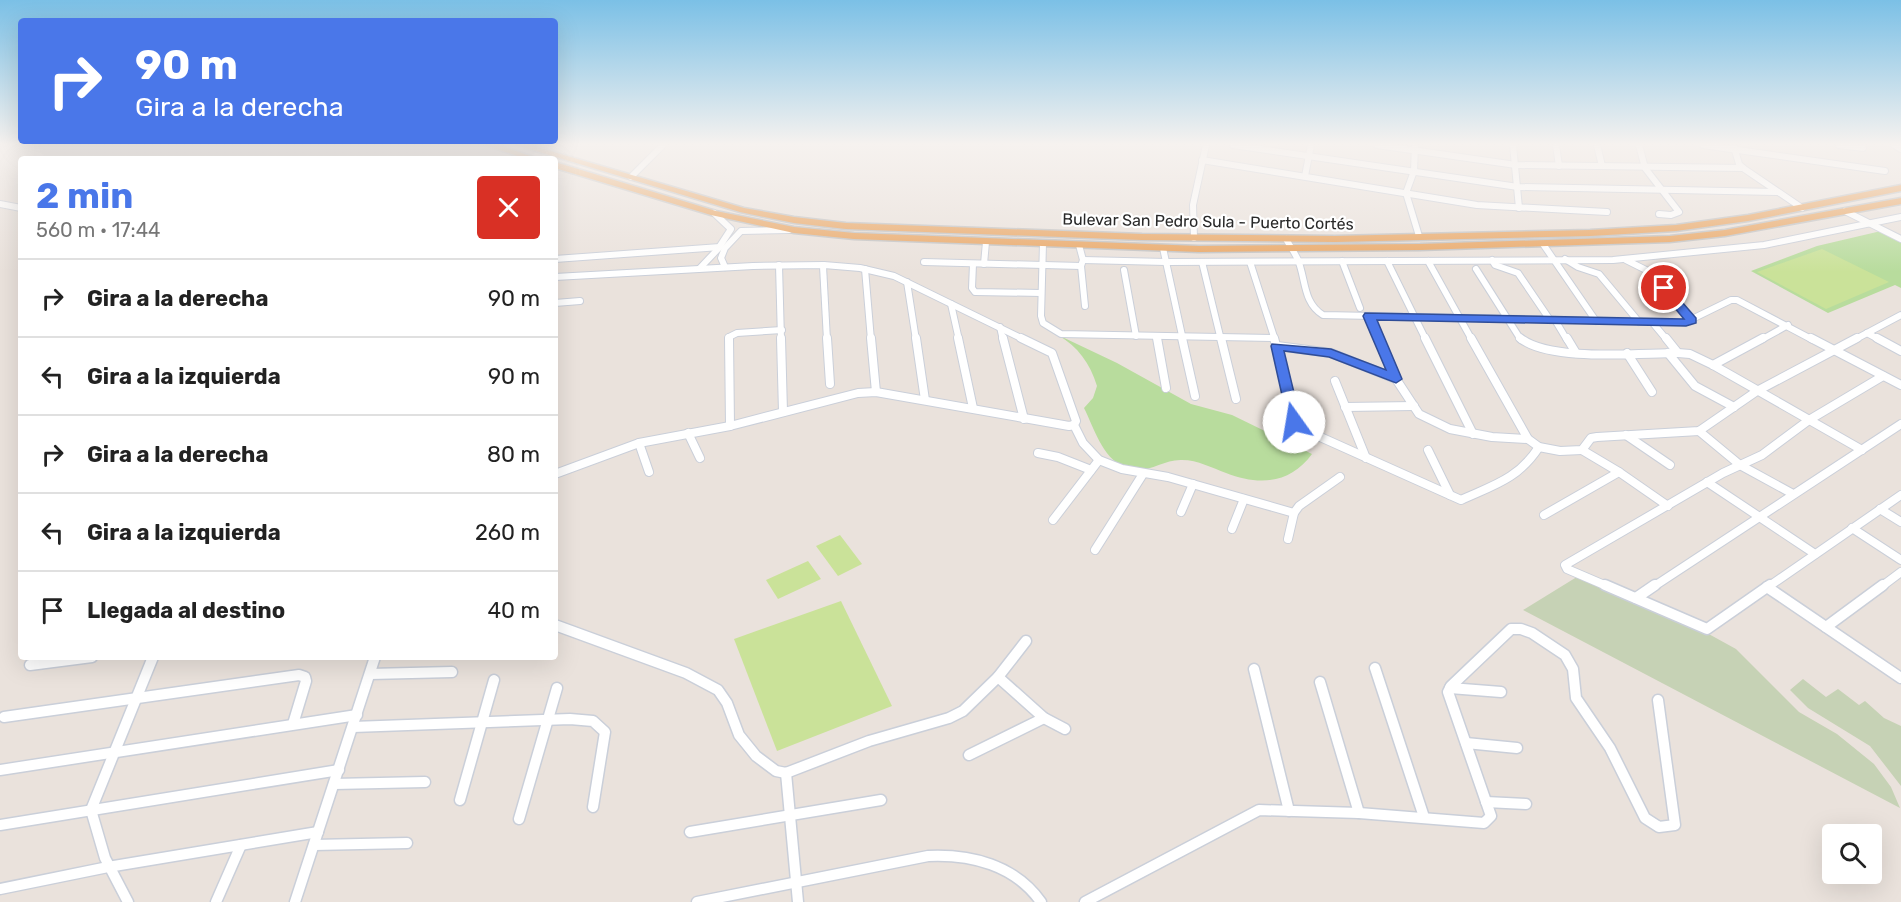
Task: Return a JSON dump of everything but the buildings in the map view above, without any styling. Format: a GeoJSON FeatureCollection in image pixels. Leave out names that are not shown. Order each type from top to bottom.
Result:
{"type":"FeatureCollection","features":[{"type":"Feature","properties":{"kind":"highway","name":"Bulevar San Pedro Sula - Puerto Cortés"},"geometry":{"type":"LineString","coordinates":[[628,187],[714,213],[794,230],[854,236],[1163,248],[1292,249],[1543,244],[1698,236],[1901,201]]}},
{"type":"Feature","properties":{"kind":"highway","name":"Bulevar San Pedro Sula - Puerto Cortés"},"geometry":{"type":"LineString","coordinates":[[665,187],[743,210],[846,226],[1194,238],[1590,233],[1676,228],[1802,208],[1901,188]]}},
{"type":"Feature","properties":{"kind":"street"},"geometry":{"type":"LineString","coordinates":[[1194,238],[1191,223],[1197,187]]}},
{"type":"Feature","properties":{"kind":"street"},"geometry":{"type":"LineString","coordinates":[[1371,187],[1477,206],[1606,212]]}},
{"type":"Feature","properties":{"kind":"street"},"geometry":{"type":"LineString","coordinates":[[1408,187],[1406,193],[1410,212],[1419,236]]}},
{"type":"Feature","properties":{"kind":"street"},"geometry":{"type":"LineString","coordinates":[[1518,187],[1519,208]]}},
{"type":"Feature","properties":{"kind":"street"},"geometry":{"type":"LineString","coordinates":[[1521,187],[1777,192]]}},
{"type":"Feature","properties":{"kind":"street"},"geometry":{"type":"LineString","coordinates":[[1659,187],[1679,212],[1659,214]]}},
{"type":"Feature","properties":{"kind":"street"},"geometry":{"type":"LineString","coordinates":[[1770,187],[1802,208]]}},
{"type":"Feature","properties":{"kind":"street"},"geometry":{"type":"LineString","coordinates":[[0,204],[18,207]]}},
{"type":"Feature","properties":{"kind":"street"},"geometry":{"type":"LineString","coordinates":[[1845,211],[1901,240]]}},
{"type":"Feature","properties":{"kind":"street"},"geometry":{"type":"LineString","coordinates":[[700,268],[720,247],[731,229],[714,213]]}},
{"type":"Feature","properties":{"kind":"street"},"geometry":{"type":"LineString","coordinates":[[924,262],[1041,266],[1082,263],[1622,259],[1764,245],[1901,217]]}},
{"type":"Feature","properties":{"kind":"street"},"geometry":{"type":"LineString","coordinates":[[725,267],[721,258],[725,248],[741,231],[794,230]]}},
{"type":"Feature","properties":{"kind":"street"},"geometry":{"type":"LineString","coordinates":[[1286,238],[1299,262],[1311,305],[1315,312],[1323,315],[1686,322],[1731,300],[1737,300],[1901,385]]}},
{"type":"Feature","properties":{"kind":"street"},"geometry":{"type":"LineString","coordinates":[[984,264],[986,242]]}},
{"type":"Feature","properties":{"kind":"street"},"geometry":{"type":"LineString","coordinates":[[1043,244],[1041,266],[1043,323],[1061,334],[1222,337],[1276,342],[1331,353],[1396,379]]}},
{"type":"Feature","properties":{"kind":"street"},"geometry":{"type":"LineString","coordinates":[[1543,244],[1596,321]]}},
{"type":"Feature","properties":{"kind":"street"},"geometry":{"type":"LineString","coordinates":[[1079,245],[1085,306]]}},
{"type":"Feature","properties":{"kind":"street"},"geometry":{"type":"LineString","coordinates":[[558,259],[720,247]]}},
{"type":"Feature","properties":{"kind":"street"},"geometry":{"type":"LineString","coordinates":[[1163,248],[1195,396]]}},
{"type":"Feature","properties":{"kind":"street"},"geometry":{"type":"LineString","coordinates":[[1565,259],[1578,267],[1599,274],[1639,322]]}},
{"type":"Feature","properties":{"kind":"street"},"geometry":{"type":"LineString","coordinates":[[1622,259],[1650,272],[1692,320]]}},
{"type":"Feature","properties":{"kind":"street"},"geometry":{"type":"LineString","coordinates":[[1492,260],[1495,265],[1518,273],[1576,353]]}},
{"type":"Feature","properties":{"kind":"street"},"geometry":{"type":"LineString","coordinates":[[1342,261],[1360,308]]}},
{"type":"Feature","properties":{"kind":"street"},"geometry":{"type":"LineString","coordinates":[[1387,261],[1473,434]]}},
{"type":"Feature","properties":{"kind":"street"},"geometry":{"type":"LineString","coordinates":[[1428,261],[1528,439],[1539,447],[1560,452],[1582,450],[1668,506]]}},
{"type":"Feature","properties":{"kind":"street"},"geometry":{"type":"LineString","coordinates":[[1202,262],[1236,399]]}},
{"type":"Feature","properties":{"kind":"street"},"geometry":{"type":"LineString","coordinates":[[1250,262],[1276,342],[1294,422],[1306,431],[1461,500],[1513,477],[1532,458],[1539,447]]}},
{"type":"Feature","properties":{"kind":"street"},"geometry":{"type":"LineString","coordinates":[[973,264],[972,288],[975,292],[1041,293]]}},
{"type":"Feature","properties":{"kind":"street"},"geometry":{"type":"LineString","coordinates":[[779,266],[783,412]]}},
{"type":"Feature","properties":{"kind":"street"},"geometry":{"type":"LineString","coordinates":[[558,277],[700,268],[779,266],[865,269],[887,274],[1052,353],[1076,421],[1074,425],[1083,443],[1099,460],[1143,474],[1168,477],[1294,513]]}},
{"type":"Feature","properties":{"kind":"street"},"geometry":{"type":"LineString","coordinates":[[823,266],[830,384]]}},
{"type":"Feature","properties":{"kind":"street"},"geometry":{"type":"LineString","coordinates":[[865,269],[876,392]]}},
{"type":"Feature","properties":{"kind":"street"},"geometry":{"type":"LineString","coordinates":[[1476,269],[1505,319],[1525,343],[1538,349],[1576,353],[1690,354],[1862,450]]}},
{"type":"Feature","properties":{"kind":"street"},"geometry":{"type":"LineString","coordinates":[[1124,270],[1136,336]]}},
{"type":"Feature","properties":{"kind":"street"},"geometry":{"type":"LineString","coordinates":[[907,282],[925,400]]}},
{"type":"Feature","properties":{"kind":"street"},"geometry":{"type":"LineString","coordinates":[[558,303],[580,302]]}},
{"type":"Feature","properties":{"kind":"street"},"geometry":{"type":"LineString","coordinates":[[951,304],[974,408]]}},
{"type":"Feature","properties":{"kind":"street"},"geometry":{"type":"LineString","coordinates":[[1582,450],[1591,438],[1699,431],[1757,391],[1901,315]]}},
{"type":"Feature","properties":{"kind":"street"},"geometry":{"type":"LineString","coordinates":[[1369,316],[1396,379],[1403,386],[1419,414],[1435,423],[1473,434],[1528,439]]}},
{"type":"Feature","properties":{"kind":"street"},"geometry":{"type":"LineString","coordinates":[[1891,321],[1901,326]]}},
{"type":"Feature","properties":{"kind":"street"},"geometry":{"type":"LineString","coordinates":[[1652,322],[1678,353]]}},
{"type":"Feature","properties":{"kind":"street"},"geometry":{"type":"LineString","coordinates":[[1713,365],[1788,325]]}},
{"type":"Feature","properties":{"kind":"street"},"geometry":{"type":"LineString","coordinates":[[1000,327],[1024,419]]}},
{"type":"Feature","properties":{"kind":"street"},"geometry":{"type":"LineString","coordinates":[[730,426],[729,337],[737,333],[782,330]]}},
{"type":"Feature","properties":{"kind":"street"},"geometry":{"type":"LineString","coordinates":[[1867,333],[1901,351]]}},
{"type":"Feature","properties":{"kind":"street"},"geometry":{"type":"LineString","coordinates":[[1157,337],[1166,388]]}},
{"type":"Feature","properties":{"kind":"street"},"geometry":{"type":"LineString","coordinates":[[1628,353],[1652,392]]}},
{"type":"Feature","properties":{"kind":"street"},"geometry":{"type":"LineString","coordinates":[[1668,353],[1695,387],[1734,407]]}},
{"type":"Feature","properties":{"kind":"street"},"geometry":{"type":"LineString","coordinates":[[1883,376],[1809,420],[1762,455],[1707,482],[1565,566],[1568,570],[1707,629],[1901,495]]}},
{"type":"Feature","properties":{"kind":"street"},"geometry":{"type":"LineString","coordinates":[[1335,381],[1366,458]]}},
{"type":"Feature","properties":{"kind":"street"},"geometry":{"type":"LineString","coordinates":[[558,473],[639,443],[730,426],[835,398],[876,392],[974,408],[1024,419],[1074,425]]}},
{"type":"Feature","properties":{"kind":"street"},"geometry":{"type":"LineString","coordinates":[[1345,407],[1414,406]]}},
{"type":"Feature","properties":{"kind":"street"},"geometry":{"type":"LineString","coordinates":[[1636,598],[1901,424]]}},
{"type":"Feature","properties":{"kind":"street"},"geometry":{"type":"LineString","coordinates":[[1699,431],[1740,465],[1793,494]]}},
{"type":"Feature","properties":{"kind":"street"},"geometry":{"type":"LineString","coordinates":[[688,433],[700,458]]}},
{"type":"Feature","properties":{"kind":"street"},"geometry":{"type":"LineString","coordinates":[[1626,435],[1670,465]]}},
{"type":"Feature","properties":{"kind":"street"},"geometry":{"type":"LineString","coordinates":[[639,443],[649,472]]}},
{"type":"Feature","properties":{"kind":"street"},"geometry":{"type":"LineString","coordinates":[[1428,450],[1450,495]]}},
{"type":"Feature","properties":{"kind":"street"},"geometry":{"type":"LineString","coordinates":[[1038,453],[1058,457],[1091,470]]}},
{"type":"Feature","properties":{"kind":"street"},"geometry":{"type":"LineString","coordinates":[[1053,520],[1099,460]]}},
{"type":"Feature","properties":{"kind":"street"},"geometry":{"type":"LineString","coordinates":[[1544,515],[1619,472]]}},
{"type":"Feature","properties":{"kind":"street"},"geometry":{"type":"LineString","coordinates":[[1095,550],[1143,474]]}},
{"type":"Feature","properties":{"kind":"street"},"geometry":{"type":"LineString","coordinates":[[1288,539],[1294,513],[1299,506],[1340,477]]}},
{"type":"Feature","properties":{"kind":"street"},"geometry":{"type":"LineString","coordinates":[[1707,482],[1815,554]]}},
{"type":"Feature","properties":{"kind":"street"},"geometry":{"type":"LineString","coordinates":[[1181,512],[1193,484]]}},
{"type":"Feature","properties":{"kind":"street"},"geometry":{"type":"LineString","coordinates":[[1232,529],[1244,498]]}},
{"type":"Feature","properties":{"kind":"street"},"geometry":{"type":"LineString","coordinates":[[1880,509],[1901,522]]}},
{"type":"Feature","properties":{"kind":"street"},"geometry":{"type":"LineString","coordinates":[[1852,528],[1901,560]]}},
{"type":"Feature","properties":{"kind":"street"},"geometry":{"type":"LineString","coordinates":[[1826,627],[1901,572]]}},
{"type":"Feature","properties":{"kind":"street"},"geometry":{"type":"LineString","coordinates":[[1767,587],[1901,678]]}},
{"type":"Feature","properties":{"kind":"street"},"geometry":{"type":"LineString","coordinates":[[558,626],[686,673],[718,690],[727,703],[739,735],[756,756],[776,771],[786,773],[869,741],[949,718],[972,705],[998,677],[1026,641]]}},
{"type":"Feature","properties":{"kind":"street"},"geometry":{"type":"LineString","coordinates":[[1085,902],[1259,810],[1359,813],[1484,823],[1491,816],[1449,692],[1450,688],[1511,629],[1521,629],[1532,633],[1565,656],[1573,669],[1576,698],[1610,748],[1645,818],[1659,827],[1670,827],[1675,825],[1658,700]]}},
{"type":"Feature","properties":{"kind":"street"},"geometry":{"type":"LineString","coordinates":[[30,665],[69,660]]}},
{"type":"Feature","properties":{"kind":"street"},"geometry":{"type":"LineString","coordinates":[[128,902],[108,867],[95,834],[91,810],[152,660]]}},
{"type":"Feature","properties":{"kind":"street"},"geometry":{"type":"LineString","coordinates":[[295,902],[374,660]]}},
{"type":"Feature","properties":{"kind":"street"},"geometry":{"type":"LineString","coordinates":[[1375,668],[1424,817]]}},
{"type":"Feature","properties":{"kind":"street"},"geometry":{"type":"LineString","coordinates":[[1254,669],[1289,811]]}},
{"type":"Feature","properties":{"kind":"street"},"geometry":{"type":"LineString","coordinates":[[370,674],[452,672]]}},
{"type":"Feature","properties":{"kind":"street"},"geometry":{"type":"LineString","coordinates":[[4,717],[299,675],[304,676],[306,681],[293,724]]}},
{"type":"Feature","properties":{"kind":"street"},"geometry":{"type":"LineString","coordinates":[[998,677],[1044,718],[1065,729]]}},
{"type":"Feature","properties":{"kind":"street"},"geometry":{"type":"LineString","coordinates":[[460,800],[494,680]]}},
{"type":"Feature","properties":{"kind":"street"},"geometry":{"type":"LineString","coordinates":[[1320,682],[1359,813]]}},
{"type":"Feature","properties":{"kind":"street"},"geometry":{"type":"LineString","coordinates":[[519,819],[557,688]]}},
{"type":"Feature","properties":{"kind":"street"},"geometry":{"type":"LineString","coordinates":[[1450,688],[1501,692]]}},
{"type":"Feature","properties":{"kind":"street"},"geometry":{"type":"LineString","coordinates":[[0,770],[357,715]]}},
{"type":"Feature","properties":{"kind":"street"},"geometry":{"type":"LineString","coordinates":[[969,754],[1044,718]]}},
{"type":"Feature","properties":{"kind":"street"},"geometry":{"type":"LineString","coordinates":[[353,727],[483,721],[593,721],[600,724],[605,732],[593,807]]}},
{"type":"Feature","properties":{"kind":"street"},"geometry":{"type":"LineString","coordinates":[[1466,743],[1517,748]]}},
{"type":"Feature","properties":{"kind":"street"},"geometry":{"type":"LineString","coordinates":[[0,825],[339,770]]}},
{"type":"Feature","properties":{"kind":"street"},"geometry":{"type":"LineString","coordinates":[[786,773],[798,902]]}},
{"type":"Feature","properties":{"kind":"street"},"geometry":{"type":"LineString","coordinates":[[334,784],[425,782]]}},
{"type":"Feature","properties":{"kind":"street"},"geometry":{"type":"LineString","coordinates":[[690,832],[881,800]]}},
{"type":"Feature","properties":{"kind":"street"},"geometry":{"type":"LineString","coordinates":[[1486,802],[1526,804]]}},
{"type":"Feature","properties":{"kind":"street"},"geometry":{"type":"LineString","coordinates":[[0,889],[108,867],[318,832]]}},
{"type":"Feature","properties":{"kind":"street"},"geometry":{"type":"LineString","coordinates":[[314,845],[407,843]]}},
{"type":"Feature","properties":{"kind":"street"},"geometry":{"type":"LineString","coordinates":[[216,902],[241,845]]}},
{"type":"Feature","properties":{"kind":"street"},"geometry":{"type":"LineString","coordinates":[[696,902],[928,855],[955,854],[981,858],[1010,874],[1041,902]]}},
{"type":"Feature","properties":{"kind":"green space"},"geometry":{"type":"Polygon","coordinates":[[[1881,231],[1901,241],[1901,288],[1895,285],[1828,313],[1751,271],[1817,246],[1881,231]]]}},
{"type":"Feature","properties":{"kind":"green space"},"geometry":{"type":"Polygon","coordinates":[[[1822,249],[1889,282],[1826,309],[1757,272],[1822,249]]]}},
{"type":"Feature","properties":{"kind":"green space"},"geometry":{"type":"Polygon","coordinates":[[[1058,335],[1117,363],[1191,404],[1232,415],[1312,454],[1303,464],[1284,477],[1262,481],[1238,477],[1188,460],[1175,460],[1139,470],[1124,467],[1104,449],[1084,408],[1093,398],[1097,386],[1091,370],[1077,350],[1058,335]]]}},
{"type":"Feature","properties":{"kind":"green space"},"geometry":{"type":"Polygon","coordinates":[[[840,535],[862,564],[838,576],[816,546],[840,535]]]}},
{"type":"Feature","properties":{"kind":"green space"},"geometry":{"type":"Polygon","coordinates":[[[808,561],[821,579],[778,599],[766,580],[808,561]]]}},
{"type":"Feature","properties":{"kind":"green space"},"geometry":{"type":"Polygon","coordinates":[[[1580,575],[1696,627],[1736,649],[1799,712],[1837,734],[1874,764],[1891,787],[1900,808],[1523,610],[1580,575]]]}},
{"type":"Feature","properties":{"kind":"green space"},"geometry":{"type":"Polygon","coordinates":[[[841,601],[892,706],[777,751],[734,639],[841,601]]]}},
{"type":"Feature","properties":{"kind":"green space"},"geometry":{"type":"Polygon","coordinates":[[[1803,679],[1826,697],[1838,689],[1859,705],[1865,701],[1884,718],[1901,726],[1901,786],[1870,746],[1808,708],[1790,690],[1803,679]]]}},
{"type":"Feature","properties":{"kind":"route"},"geometry":{"type":"LineString","coordinates":[[1294,422],[1277,346],[1331,353],[1396,379],[1369,316],[1652,322],[1692,320],[1664,288]]}}]}
